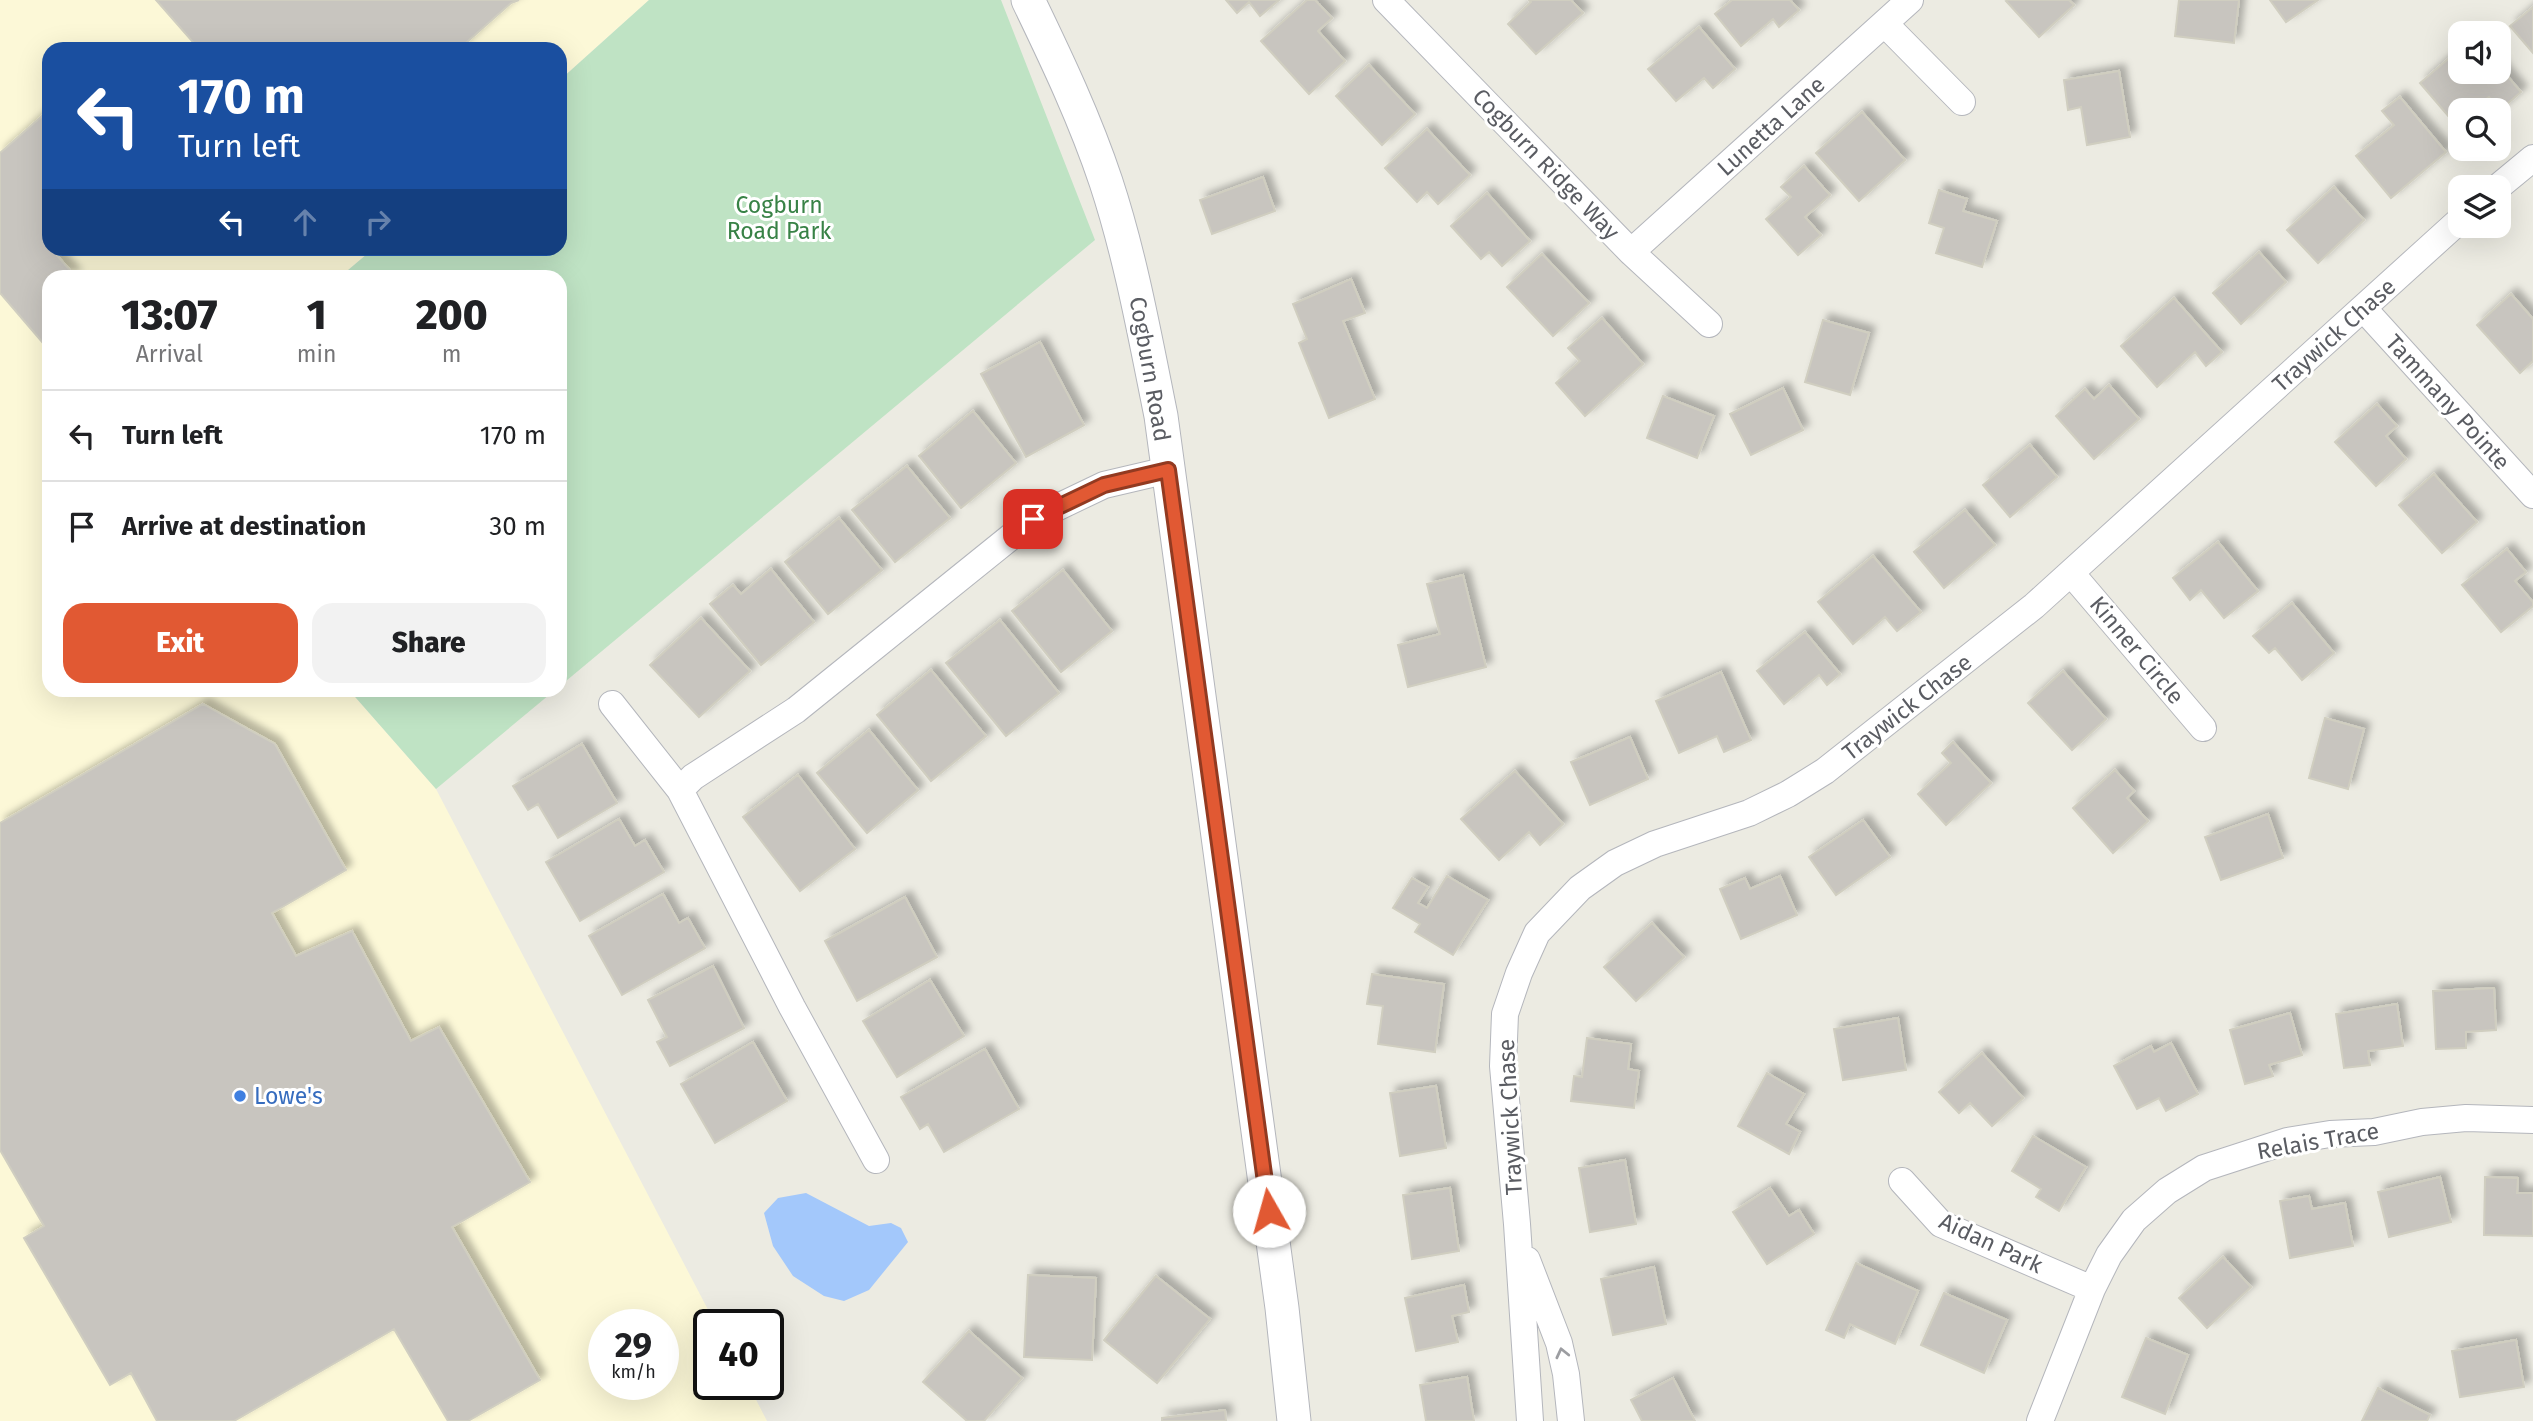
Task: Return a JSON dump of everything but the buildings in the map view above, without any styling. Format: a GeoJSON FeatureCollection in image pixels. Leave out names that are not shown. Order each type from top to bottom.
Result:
{"type":"FeatureCollection","features":[{"type":"Feature","properties":{"kind":"street","name":"Cogburn Road"},"geometry":{"type":"LineString","coordinates":[[1028,0],[1067,80],[1106,182],[1136,288],[1161,416],[1279,1282],[1294,1421]]}},
{"type":"Feature","properties":{"kind":"street","name":"Lunetta Lane"},"geometry":{"type":"LineString","coordinates":[[1632,252],[1910,0]]}},
{"type":"Feature","properties":{"kind":"street","name":"Cogburn Ridge Way"},"geometry":{"type":"LineString","coordinates":[[1393,2],[1632,252],[1709,324]]}},
{"type":"Feature","properties":{"kind":"street"},"geometry":{"type":"LineString","coordinates":[[1885,24],[1962,102]]}},
{"type":"Feature","properties":{"kind":"street"},"geometry":{"type":"LineString","coordinates":[[2511,176],[2533,158]]}},
{"type":"Feature","properties":{"kind":"street","name":"Traywick Chase"},"geometry":{"type":"LineString","coordinates":[[1530,1421],[1503,1066],[1505,1014],[1519,972],[1537,933],[1580,888],[1615,863],[1655,844],[1749,813],[1788,794],[1825,771],[2034,606],[2448,231]]}},
{"type":"Feature","properties":{"kind":"street","name":"Tammany Pointe"},"geometry":{"type":"LineString","coordinates":[[2363,308],[2533,495]]}},
{"type":"Feature","properties":{"kind":"street"},"geometry":{"type":"LineString","coordinates":[[680,790],[694,777],[796,710],[1033,519],[1104,485],[1168,470]]}},
{"type":"Feature","properties":{"kind":"street","name":"Kinner Circle"},"geometry":{"type":"LineString","coordinates":[[2071,573],[2203,728]]}},
{"type":"Feature","properties":{"kind":"street"},"geometry":{"type":"LineString","coordinates":[[612,704],[680,790],[792,1007],[877,1160]]}},
{"type":"Feature","properties":{"kind":"street","name":"Relais Trace"},"geometry":{"type":"LineString","coordinates":[[2040,1421],[2092,1289],[2109,1255],[2134,1220],[2167,1191],[2204,1168],[2287,1142],[2330,1134],[2374,1132],[2422,1122],[2466,1118],[2533,1120]]}},
{"type":"Feature","properties":{"kind":"street","name":"Aidan Park"},"geometry":{"type":"LineString","coordinates":[[1902,1181],[1941,1224],[2092,1289]]}},
{"type":"Feature","properties":{"kind":"street","name":"Traywick Chase"},"geometry":{"type":"LineString","coordinates":[[1517,1224],[1527,1260],[1559,1343],[1566,1374],[1571,1421]]}},
{"type":"Feature","properties":{"kind":"shaded area"},"geometry":{"type":"Polygon","coordinates":[[[0,0],[649,0],[567,74],[567,42],[42,42],[42,256],[365,256],[348,270],[42,270],[42,697],[355,697],[436,789],[708,1309],[693,1309],[693,1400],[756,1400],[767,1421],[0,1421],[0,0]]]}},
{"type":"Feature","properties":{"kind":"green space","name":"Cogburn Road Park"},"geometry":{"type":"Polygon","coordinates":[[[649,0],[1001,0],[1095,240],[567,680],[567,270],[348,270],[365,256],[567,256],[567,74],[649,0]]]}},
{"type":"Feature","properties":{"kind":"green space"},"geometry":{"type":"Polygon","coordinates":[[[355,697],[547,697],[436,789],[355,697]]]}},
{"type":"Feature","properties":{"kind":"water"},"geometry":{"type":"Polygon","coordinates":[[[806,1193],[869,1226],[891,1223],[901,1228],[908,1242],[869,1290],[844,1301],[824,1296],[793,1276],[773,1246],[764,1213],[778,1198],[806,1193]]]}},
{"type":"Feature","properties":{"kind":"place","name":"Lowe's"},"geometry":{"type":"Point","coordinates":[240,1096]}},
{"type":"Feature","properties":{"kind":"route"},"geometry":{"type":"LineString","coordinates":[[1033,519],[1104,485],[1168,470],[1269,1211]]}}]}
